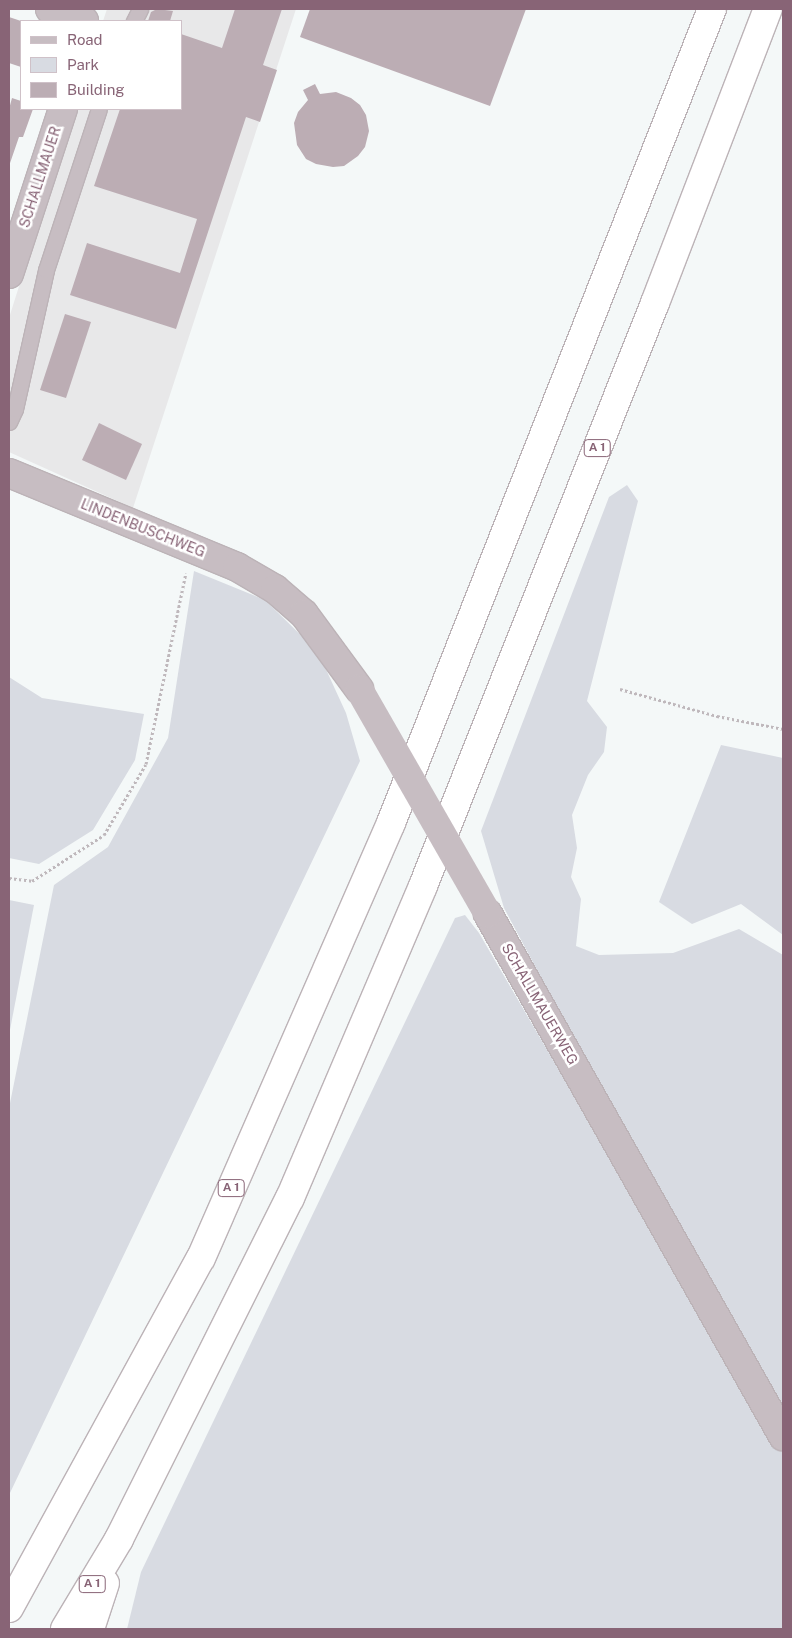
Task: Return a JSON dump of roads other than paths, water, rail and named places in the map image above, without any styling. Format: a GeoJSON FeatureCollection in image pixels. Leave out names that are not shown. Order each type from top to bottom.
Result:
{"type":"FeatureCollection","features":[{"type":"Feature","properties":{"kind":"highway","name":"A 1"},"geometry":{"type":"LineString","coordinates":[[9,1608],[47,1542],[201,1258],[391,823],[712,9]]}},
{"type":"Feature","properties":{"kind":"highway","name":"A 1"},"geometry":{"type":"LineString","coordinates":[[65,1629],[119,1539],[290,1198],[424,886],[651,312],[768,9]]}},
{"type":"Feature","properties":{"kind":"highway"},"geometry":{"type":"LineString","coordinates":[[90,1629],[119,1539]]}},
{"type":"Feature","properties":{"kind":"highway"},"geometry":{"type":"LineString","coordinates":[[9,1589],[47,1542]]}},
{"type":"Feature","properties":{"kind":"street"},"geometry":{"type":"LineString","coordinates":[[50,9],[81,20]]}},
{"type":"Feature","properties":{"kind":"street","name":"SCHALLMAUER"},"geometry":{"type":"LineString","coordinates":[[9,274],[63,110]]}},
{"type":"Feature","properties":{"kind":"street","name":"LINDENBUSCHWEG"},"geometry":{"type":"LineString","coordinates":[[9,473],[237,566],[275,589]]}},
{"type":"Feature","properties":{"kind":"street","name":"SCHALLMAUERWEG"},"geometry":{"type":"LineString","coordinates":[[275,589],[304,614],[334,651],[359,689],[783,1436]]}},
{"type":"Feature","properties":{"kind":"lane"},"geometry":{"type":"LineString","coordinates":[[9,422],[14,409],[46,270],[99,110]]}}]}
